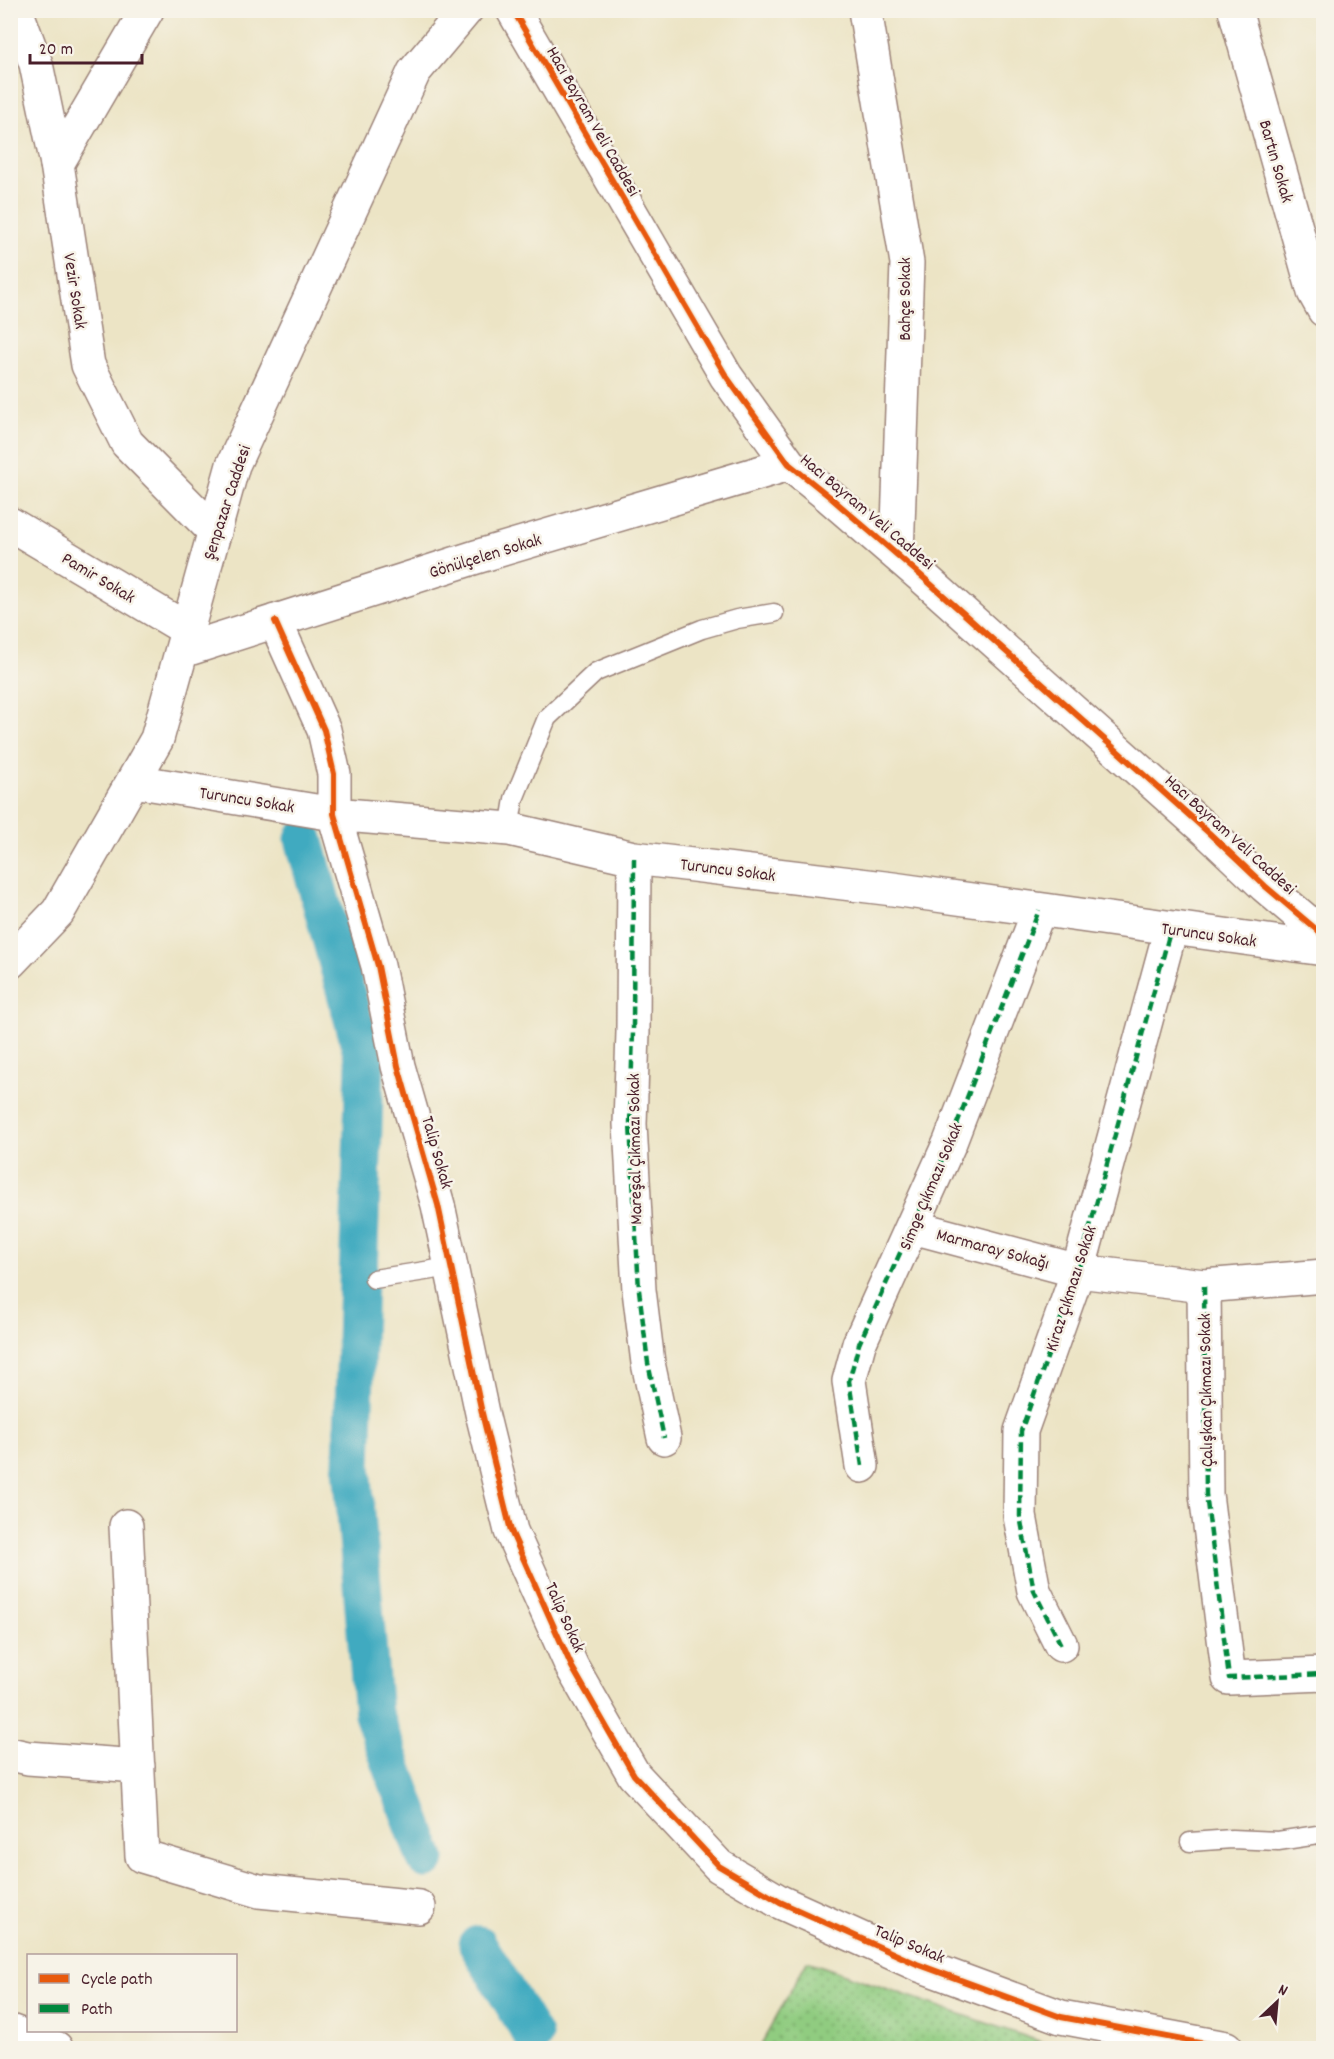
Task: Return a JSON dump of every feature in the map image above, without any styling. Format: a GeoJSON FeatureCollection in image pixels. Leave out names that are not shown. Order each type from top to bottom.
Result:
{"type":"FeatureCollection","features":[{"type":"Feature","properties":{"kind":"street"},"geometry":{"type":"LineString","coordinates":[[57,164],[147,10]]}},
{"type":"Feature","properties":{"kind":"street","name":"Şenpazar Caddesi"},"geometry":{"type":"LineString","coordinates":[[10,962],[58,912],[157,739],[233,465],[414,72],[466,10]]}},
{"type":"Feature","properties":{"kind":"street","name":"Hacı Bayram Veli Caddesi"},"geometry":{"type":"LineString","coordinates":[[513,10],[726,376],[789,464],[897,555],[1323,936]]}},
{"type":"Feature","properties":{"kind":"street","name":"Bahçe Sokak"},"geometry":{"type":"LineString","coordinates":[[865,10],[907,263],[897,555]]}},
{"type":"Feature","properties":{"kind":"street","name":"Bartın Sokak"},"geometry":{"type":"LineString","coordinates":[[1235,10],[1314,292],[1323,310]]}},
{"type":"Feature","properties":{"kind":"street","name":"Vezir Sokak"},"geometry":{"type":"LineString","coordinates":[[17,11],[36,64],[57,164],[88,365],[127,443],[215,532]]}},
{"type":"Feature","properties":{"kind":"street","name":"Gönülçelen Sokak"},"geometry":{"type":"LineString","coordinates":[[185,641],[275,621],[476,557],[789,464]]}},
{"type":"Feature","properties":{"kind":"street","name":"Pamir Sokak"},"geometry":{"type":"LineString","coordinates":[[10,524],[185,641]]}},
{"type":"Feature","properties":{"kind":"street","name":"Talip Sokak"},"geometry":{"type":"LineString","coordinates":[[275,621],[324,730],[334,774],[334,814],[378,966],[398,1066],[438,1205],[482,1413],[511,1531],[572,1667],[634,1775],[719,1866],[780,1902],[917,1964],[1061,2017],[1226,2049]]}},
{"type":"Feature","properties":{"kind":"street","name":"Turuncu Sokak"},"geometry":{"type":"LineString","coordinates":[[134,781],[334,814],[509,829],[634,858],[893,889],[1323,950]]}},
{"type":"Feature","properties":{"kind":"street","name":"Mareşal Çıkmazı Sokak"},"geometry":{"type":"LineString","coordinates":[[634,858],[630,1124],[632,1168],[640,1300],[648,1363],[664,1438]]}},
{"type":"Feature","properties":{"kind":"street","name":"Simge Çıkmazı Sokak"},"geometry":{"type":"LineString","coordinates":[[862,1466],[849,1381],[859,1344],[950,1142],[1039,910]]}},
{"type":"Feature","properties":{"kind":"street","name":"Kiraz Çıkmazı Sokak"},"geometry":{"type":"LineString","coordinates":[[1061,1646],[1034,1592],[1020,1516],[1021,1431],[1078,1271],[1171,928]]}},
{"type":"Feature","properties":{"kind":"street","name":"Marmaray Sokağı"},"geometry":{"type":"LineString","coordinates":[[913,1227],[1078,1271],[1204,1286],[1323,1276]]}},
{"type":"Feature","properties":{"kind":"street","name":"Çalışkan Çıkmazı Sokak"},"geometry":{"type":"LineString","coordinates":[[1204,1286],[1206,1494],[1229,1678],[1323,1674]]}},
{"type":"Feature","properties":{"kind":"street"},"geometry":{"type":"LineString","coordinates":[[126,1527],[142,1856],[259,1891],[419,1907]]}},
{"type":"Feature","properties":{"kind":"street"},"geometry":{"type":"LineString","coordinates":[[10,1754],[28,1758],[138,1766]]}},
{"type":"Feature","properties":{"kind":"street"},"geometry":{"type":"LineString","coordinates":[[10,2031],[56,2049]]}},
{"type":"Feature","properties":{"kind":"lane"},"geometry":{"type":"LineString","coordinates":[[509,829],[514,799],[547,718],[596,672],[702,629],[737,619],[774,613]]}},
{"type":"Feature","properties":{"kind":"lane"},"geometry":{"type":"LineString","coordinates":[[375,1280],[451,1267]]}},
{"type":"Feature","properties":{"kind":"lane"},"geometry":{"type":"LineString","coordinates":[[1190,1842],[1232,1839],[1278,1841],[1323,1834]]}},
{"type":"Feature","properties":{"kind":"green space"},"geometry":{"type":"Polygon","coordinates":[[[807,1961],[1059,2048],[759,2048],[807,1961]]]}},
{"type":"Feature","properties":{"kind":"waterway"},"geometry":{"type":"LineString","coordinates":[[304,839],[365,1063],[352,1466],[373,1714],[426,1859]]}},
{"type":"Feature","properties":{"kind":"waterway"},"geometry":{"type":"LineString","coordinates":[[478,1945],[533,2036]]}},
{"type":"Feature","properties":{"kind":"marked path"},"geometry":{"type":"LineString","coordinates":[[634,858],[630,1124],[639,1290],[648,1363],[664,1438]]}},
{"type":"Feature","properties":{"kind":"marked path"},"geometry":{"type":"LineString","coordinates":[[862,1466],[849,1381],[859,1344],[950,1142],[1039,910]]}},
{"type":"Feature","properties":{"kind":"marked path"},"geometry":{"type":"LineString","coordinates":[[1061,1645],[1034,1591],[1020,1516],[1021,1431],[1078,1271],[1171,928]]}},
{"type":"Feature","properties":{"kind":"marked path"},"geometry":{"type":"LineString","coordinates":[[1204,1286],[1206,1494],[1229,1678],[1324,1674]]}},
{"type":"Feature","properties":{"kind":"cycle path"},"geometry":{"type":"LineString","coordinates":[[513,10],[726,376],[789,464],[925,579],[1209,833],[1265,886],[1324,936]]}},
{"type":"Feature","properties":{"kind":"cycle path"},"geometry":{"type":"LineString","coordinates":[[275,621],[324,730],[334,774],[334,814],[378,966],[398,1066],[438,1205],[482,1413],[511,1531],[572,1667],[634,1775],[719,1866],[780,1902],[917,1964],[1061,2017],[1226,2048]]}}]}
